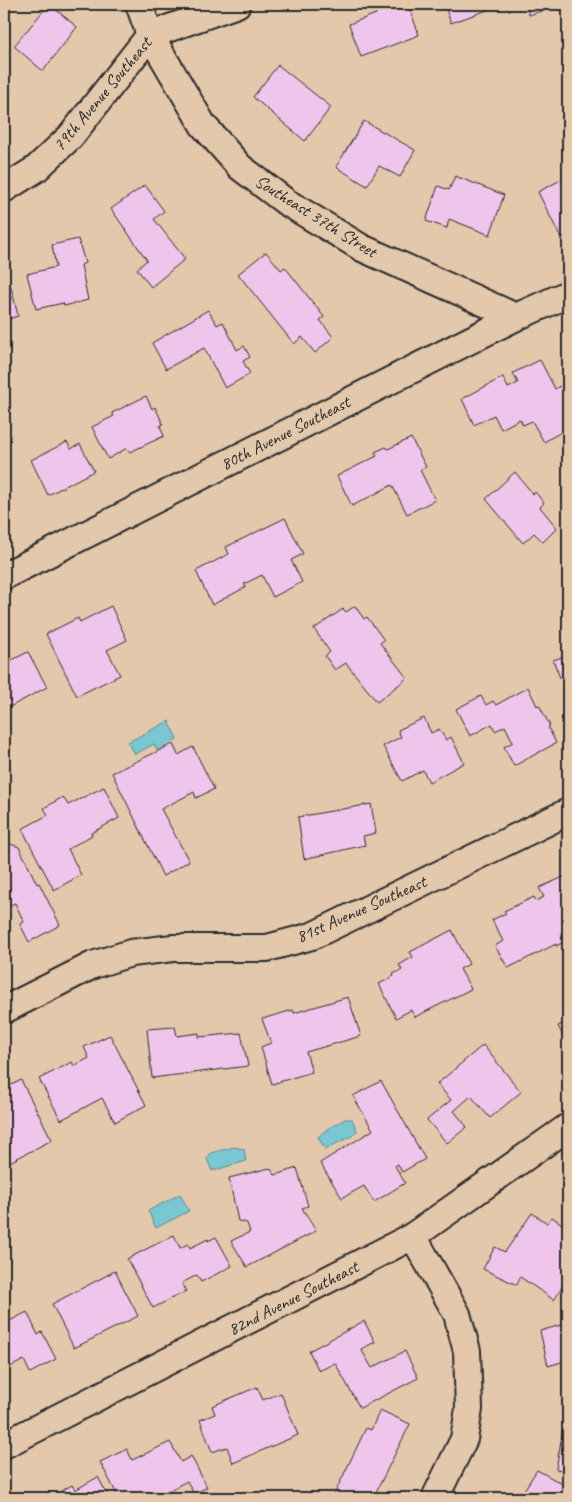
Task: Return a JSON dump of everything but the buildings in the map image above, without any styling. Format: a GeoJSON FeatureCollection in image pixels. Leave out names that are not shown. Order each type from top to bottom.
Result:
{"type":"FeatureCollection","features":[{"type":"Feature","properties":{"kind":"street","name":"Southeast 37th Street"},"geometry":{"type":"LineString","coordinates":[[140,4],[150,35],[204,125],[240,167],[286,202],[362,248],[516,317]]}},
{"type":"Feature","properties":{"kind":"street","name":"79th Avenue Southeast"},"geometry":{"type":"LineString","coordinates":[[4,189],[36,170],[72,136],[150,35],[237,4]]}},
{"type":"Feature","properties":{"kind":"street","name":"80th Avenue Southeast"},"geometry":{"type":"LineString","coordinates":[[4,576],[516,317],[568,294]]}},
{"type":"Feature","properties":{"kind":"street","name":"81st Avenue Southeast"},"geometry":{"type":"LineString","coordinates":[[4,1010],[93,965],[130,953],[173,948],[267,948],[312,936],[568,812]]}},
{"type":"Feature","properties":{"kind":"street","name":"82nd Avenue Southeast"},"geometry":{"type":"LineString","coordinates":[[4,1445],[413,1236],[568,1127]]}},
{"type":"Feature","properties":{"kind":"street"},"geometry":{"type":"LineString","coordinates":[[413,1236],[457,1314],[467,1351],[470,1409],[464,1439],[435,1498]]}},
{"type":"Feature","properties":{"kind":"water"},"geometry":{"type":"Polygon","coordinates":[[[169,721],[177,739],[157,750],[154,744],[135,754],[128,742],[169,721]]]}},
{"type":"Feature","properties":{"kind":"water"},"geometry":{"type":"Polygon","coordinates":[[[345,1119],[352,1119],[357,1131],[352,1136],[325,1149],[318,1137],[327,1129],[345,1119]]]}},
{"type":"Feature","properties":{"kind":"water"},"geometry":{"type":"Polygon","coordinates":[[[234,1147],[244,1149],[246,1161],[212,1171],[207,1159],[211,1153],[234,1147]]]}},
{"type":"Feature","properties":{"kind":"water"},"geometry":{"type":"Polygon","coordinates":[[[180,1194],[189,1211],[156,1228],[148,1211],[180,1194]]]}}]}
